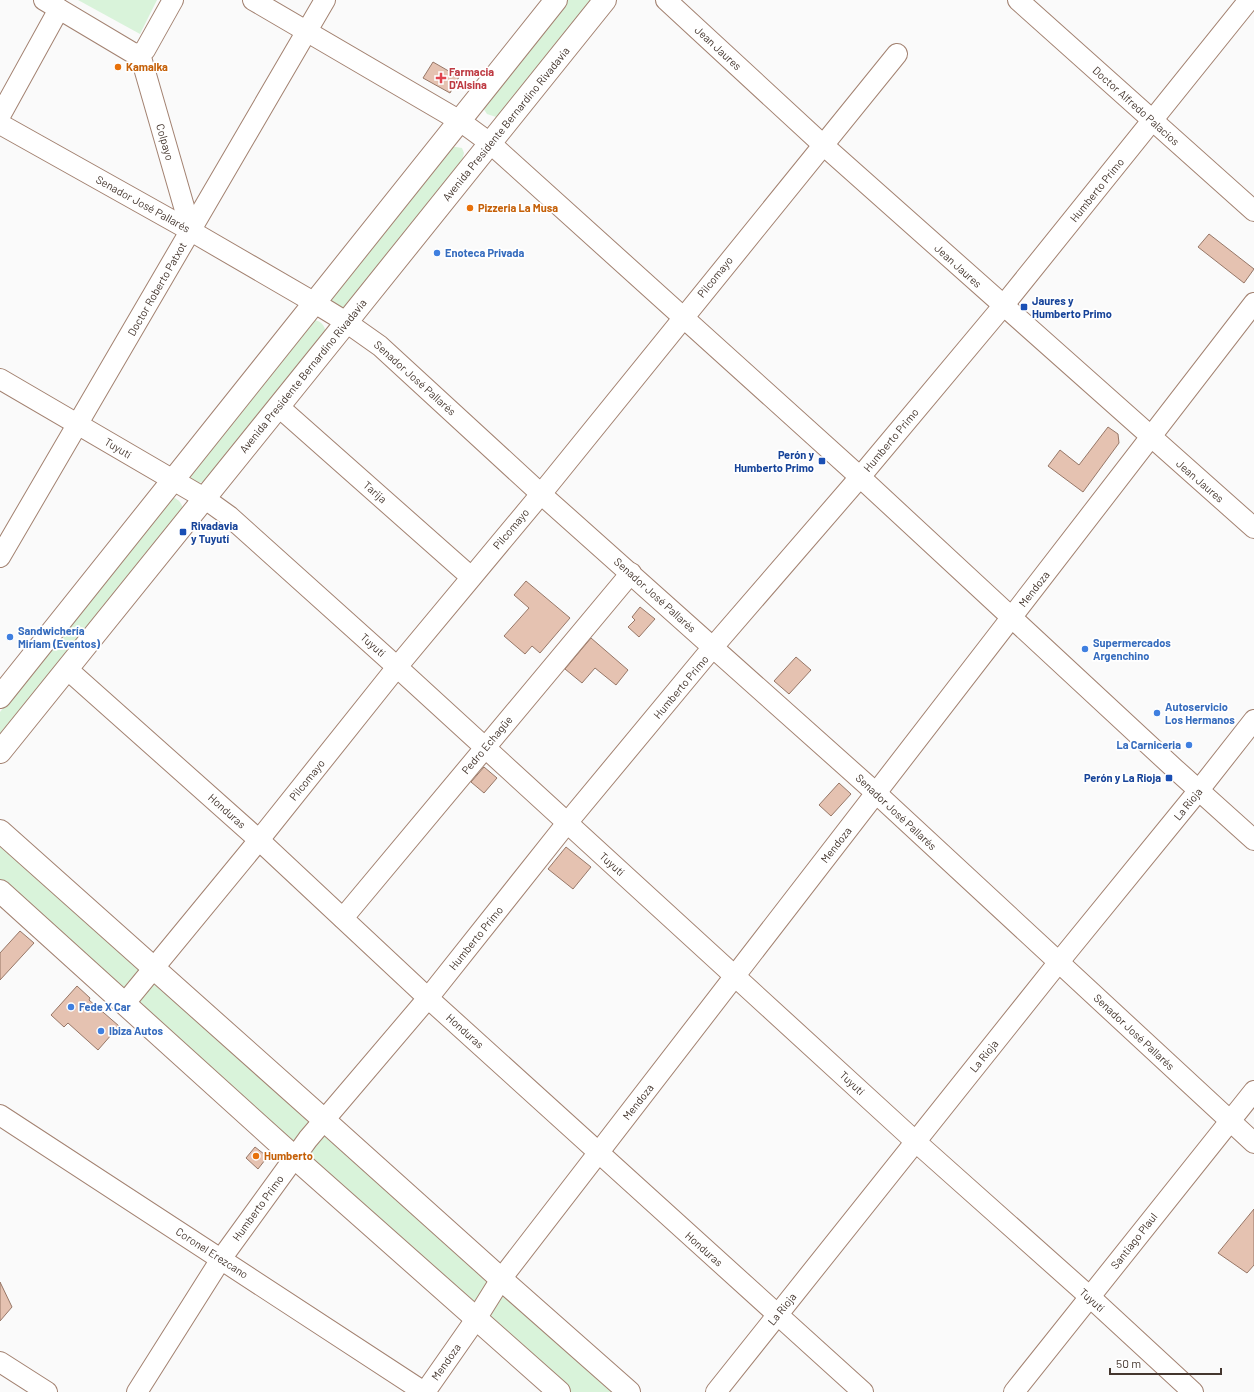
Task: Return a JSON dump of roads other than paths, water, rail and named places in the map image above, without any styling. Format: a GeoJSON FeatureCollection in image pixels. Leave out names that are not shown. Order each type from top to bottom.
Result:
{"type":"FeatureCollection","features":[{"type":"Feature","properties":{"kind":"main road"},"geometry":{"type":"LineString","coordinates":[[0,697],[556,0]]}},
{"type":"Feature","properties":{"kind":"main road","name":"Avenida Presidente Bernardino Rivadavia"},"geometry":{"type":"LineString","coordinates":[[0,752],[605,0]]}},
{"type":"Feature","properties":{"kind":"main road"},"geometry":{"type":"LineString","coordinates":[[0,831],[500,1279],[629,1392]]}},
{"type":"Feature","properties":{"kind":"main road"},"geometry":{"type":"LineString","coordinates":[[0,891],[294,1157],[559,1392]]}},
{"type":"Feature","properties":{"kind":"street"},"geometry":{"type":"LineString","coordinates":[[0,116],[52,4],[133,53],[140,54],[146,50],[173,0]]}},
{"type":"Feature","properties":{"kind":"street"},"geometry":{"type":"LineString","coordinates":[[253,0],[460,121],[490,143],[682,318],[860,477],[1175,769],[1254,840]]}},
{"type":"Feature","properties":{"kind":"street","name":"Doctor Roberto Patxot"},"geometry":{"type":"LineString","coordinates":[[0,557],[325,0]]}},
{"type":"Feature","properties":{"kind":"street","name":"Jean Jaures"},"geometry":{"type":"LineString","coordinates":[[666,0],[822,144],[1254,528]]}},
{"type":"Feature","properties":{"kind":"street","name":"Doctor Alfredo Palacios"},"geometry":{"type":"LineString","coordinates":[[1018,0],[1254,211]]}},
{"type":"Feature","properties":{"kind":"street","name":"Humberto Primo"},"geometry":{"type":"LineString","coordinates":[[137,1392],[221,1259],[308,1139],[428,998],[568,823],[713,647],[860,477],[1003,306],[1250,0]]}},
{"type":"Feature","properties":{"kind":"street","name":"Colpayo"},"geometry":{"type":"LineString","coordinates":[[140,54],[191,231]]}},
{"type":"Feature","properties":{"kind":"street","name":"Pilcomayo"},"geometry":{"type":"LineString","coordinates":[[125,1003],[259,840],[397,667],[540,494],[822,144],[897,54]]}},
{"type":"Feature","properties":{"kind":"street","name":"Senador José Pallarés"},"geometry":{"type":"LineString","coordinates":[[0,124],[314,302],[380,346],[540,494],[631,573],[876,793],[1254,1143]]}},
{"type":"Feature","properties":{"kind":"street","name":"Mendoza"},"geometry":{"type":"LineString","coordinates":[[424,1392],[476,1319],[500,1279],[1254,303]]}},
{"type":"Feature","properties":{"kind":"street","name":"Tuyutí"},"geometry":{"type":"LineString","coordinates":[[0,379],[204,498],[229,516],[397,667],[916,1142],[1090,1297],[1193,1392]]}},
{"type":"Feature","properties":{"kind":"street","name":"Tarija"},"geometry":{"type":"LineString","coordinates":[[279,407],[471,577]]}},
{"type":"Feature","properties":{"kind":"street","name":"Pedro Echagüe"},"geometry":{"type":"LineString","coordinates":[[343,918],[631,573]]}},
{"type":"Feature","properties":{"kind":"street","name":"Honduras"},"geometry":{"type":"LineString","coordinates":[[67,669],[259,840],[428,998],[863,1392]]}},
{"type":"Feature","properties":{"kind":"street","name":"La Rioja"},"geometry":{"type":"LineString","coordinates":[[716,1392],[1254,720]]}},
{"type":"Feature","properties":{"kind":"street","name":"Santiago Plaul"},"geometry":{"type":"LineString","coordinates":[[1014,1392],[1254,1091]]}},
{"type":"Feature","properties":{"kind":"street","name":"Coronel Erezcano"},"geometry":{"type":"LineString","coordinates":[[0,1115],[424,1392]]}},
{"type":"Feature","properties":{"kind":"street"},"geometry":{"type":"LineString","coordinates":[[0,1362],[47,1392]]}},
{"type":"Feature","properties":{"kind":"place","name":"Kamalka"},"geometry":{"type":"Point","coordinates":[118,67]}},
{"type":"Feature","properties":{"kind":"place","name":"Farmacia D'Alsina"},"geometry":{"type":"Point","coordinates":[441,78]}},
{"type":"Feature","properties":{"kind":"place","name":"Pizzeria La Musa"},"geometry":{"type":"Point","coordinates":[470,208]}},
{"type":"Feature","properties":{"kind":"place","name":"Enoteca Privada"},"geometry":{"type":"Point","coordinates":[437,253]}},
{"type":"Feature","properties":{"kind":"place","name":"Jaures y Humberto Primo"},"geometry":{"type":"Point","coordinates":[1024,307]}},
{"type":"Feature","properties":{"kind":"place","name":"Perón y Humberto Primo"},"geometry":{"type":"Point","coordinates":[822,461]}},
{"type":"Feature","properties":{"kind":"place","name":"Rivadavia y Tuyutí"},"geometry":{"type":"Point","coordinates":[183,532]}},
{"type":"Feature","properties":{"kind":"place","name":"Sandwichería Miriam (Eventos)"},"geometry":{"type":"Point","coordinates":[10,637]}},
{"type":"Feature","properties":{"kind":"place","name":"Supermercados Argenchino"},"geometry":{"type":"Point","coordinates":[1085,649]}},
{"type":"Feature","properties":{"kind":"place","name":"Autoservicio Los Hermanos"},"geometry":{"type":"Point","coordinates":[1157,713]}},
{"type":"Feature","properties":{"kind":"place","name":"La Carniceria"},"geometry":{"type":"Point","coordinates":[1189,745]}},
{"type":"Feature","properties":{"kind":"place","name":"Perón y La Rioja"},"geometry":{"type":"Point","coordinates":[1169,778]}},
{"type":"Feature","properties":{"kind":"place","name":"Fede X Car"},"geometry":{"type":"Point","coordinates":[71,1007]}},
{"type":"Feature","properties":{"kind":"place","name":"Ibiza Autos"},"geometry":{"type":"Point","coordinates":[101,1031]}},
{"type":"Feature","properties":{"kind":"place","name":"Humberto"},"geometry":{"type":"Point","coordinates":[256,1156]}}]}
